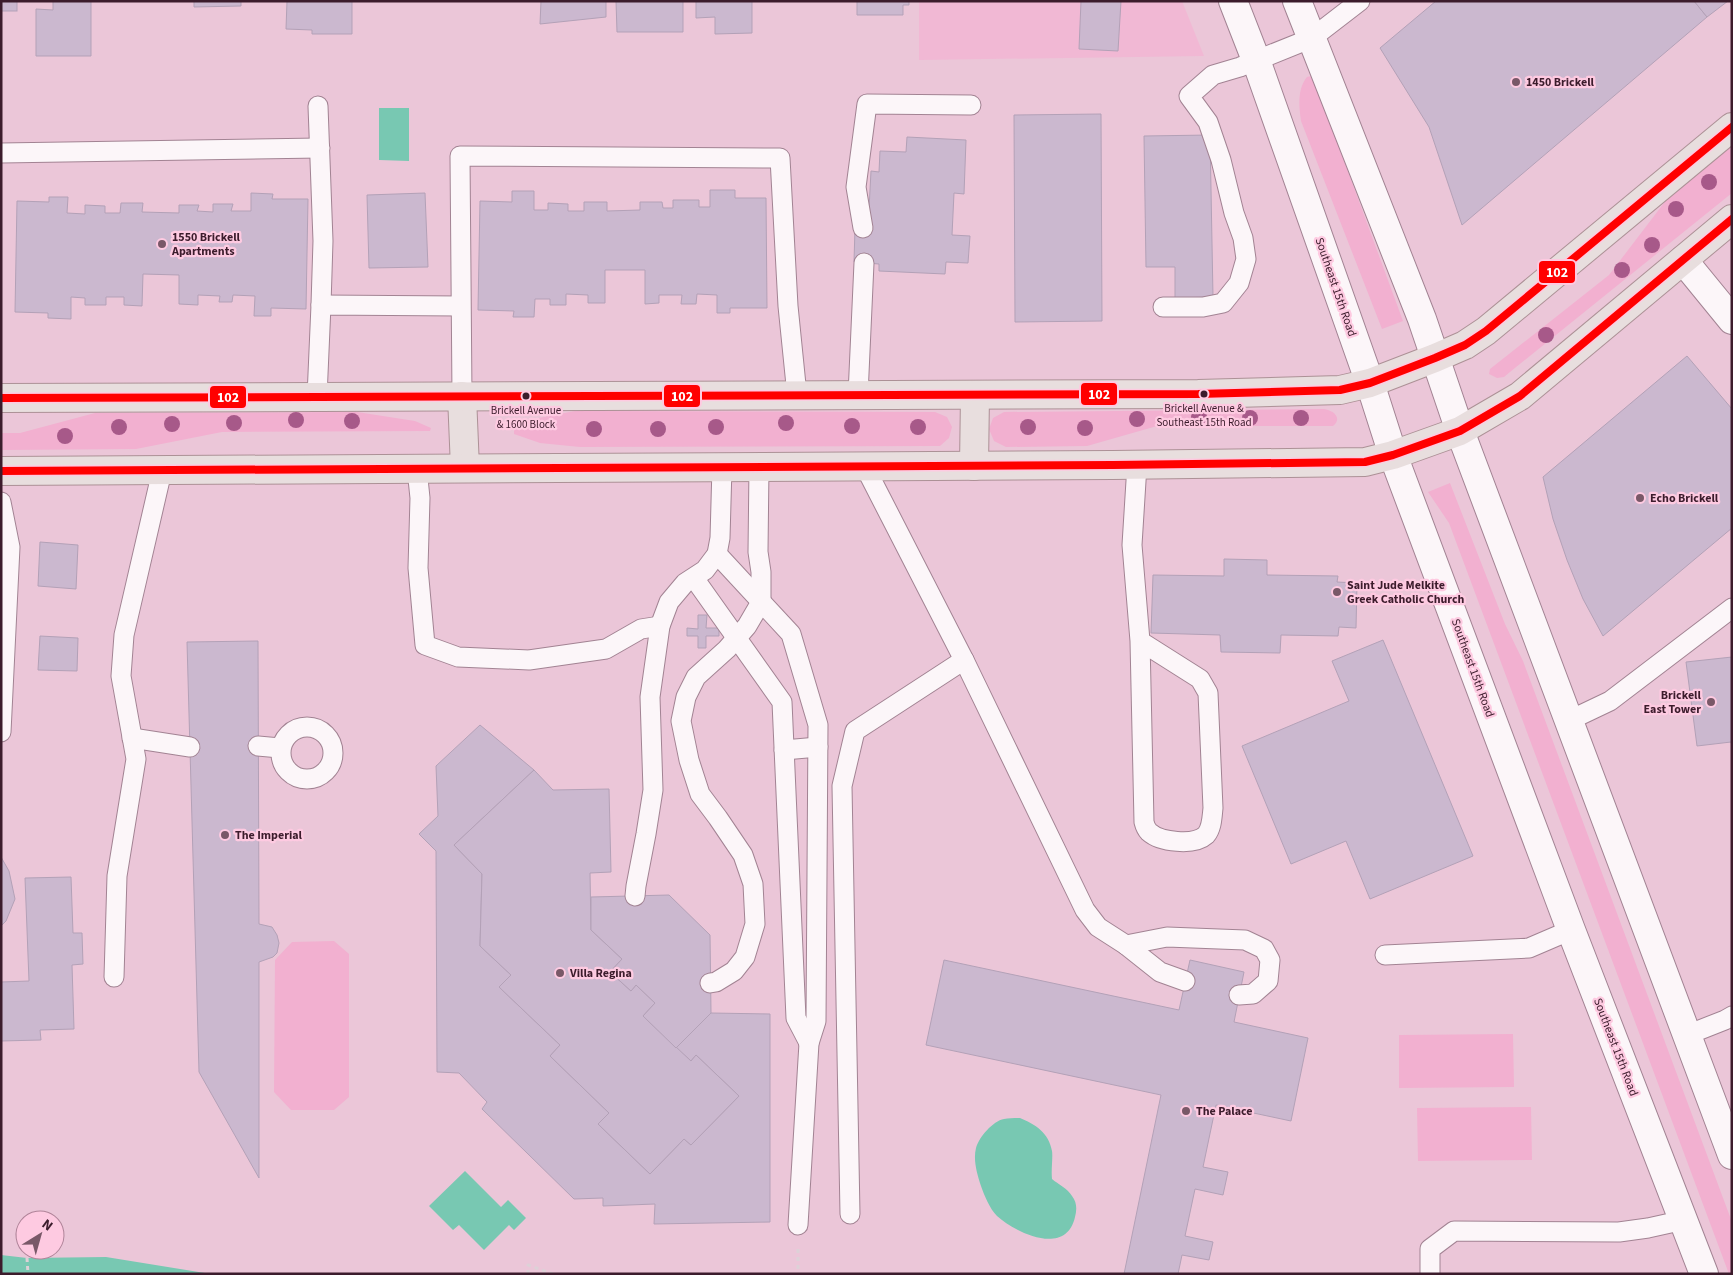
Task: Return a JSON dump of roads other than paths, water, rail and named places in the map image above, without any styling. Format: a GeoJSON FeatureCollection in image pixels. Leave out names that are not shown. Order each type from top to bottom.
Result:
{"type":"FeatureCollection","features":[{"type":"Feature","properties":{"kind":"main road"},"geometry":{"type":"LineString","coordinates":[[1,398],[1198,394],[1340,390],[1370,383],[1435,358],[1465,345],[1486,331],[1732,127]]}},
{"type":"Feature","properties":{"kind":"main road"},"geometry":{"type":"LineString","coordinates":[[1,471],[865,467],[1365,462],[1393,455],[1460,431],[1520,396],[1732,219]]}},
{"type":"Feature","properties":{"kind":"main road"},"geometry":{"type":"LineString","coordinates":[[974,395],[974,466]]}},
{"type":"Feature","properties":{"kind":"main road"},"geometry":{"type":"LineString","coordinates":[[462,396],[465,468]]}},
{"type":"Feature","properties":{"kind":"street","name":"Southeast 15th Road"},"geometry":{"type":"LineString","coordinates":[[1233,1],[1256,60],[1370,383],[1393,455],[1571,930],[1704,1274]]}},
{"type":"Feature","properties":{"kind":"street"},"geometry":{"type":"LineString","coordinates":[[1297,1],[1422,319],[1460,431],[1568,721],[1687,1035],[1729,1139]]}},
{"type":"Feature","properties":{"kind":"street"},"geometry":{"type":"LineString","coordinates":[[1683,260],[1732,320]]}},
{"type":"Feature","properties":{"kind":"lane"},"geometry":{"type":"LineString","coordinates":[[1163,307],[1203,307],[1223,303],[1239,283],[1246,259],[1243,238],[1208,122],[1189,96],[1213,75],[1240,67],[1312,38],[1360,1]]}},
{"type":"Feature","properties":{"kind":"lane"},"geometry":{"type":"LineString","coordinates":[[864,228],[856,187],[867,104],[971,105]]}},
{"type":"Feature","properties":{"kind":"lane"},"geometry":{"type":"LineString","coordinates":[[317,396],[322,241],[318,106]]}},
{"type":"Feature","properties":{"kind":"lane"},"geometry":{"type":"LineString","coordinates":[[1,153],[320,148]]}},
{"type":"Feature","properties":{"kind":"lane"},"geometry":{"type":"LineString","coordinates":[[462,396],[460,156],[780,158],[788,306],[797,395]]}},
{"type":"Feature","properties":{"kind":"lane"},"geometry":{"type":"LineString","coordinates":[[858,396],[864,263]]}},
{"type":"Feature","properties":{"kind":"lane"},"geometry":{"type":"LineString","coordinates":[[321,305],[460,306]]}},
{"type":"Feature","properties":{"kind":"lane"},"geometry":{"type":"LineString","coordinates":[[1137,465],[1132,545],[1140,640],[1144,822],[1149,833],[1163,840],[1187,841],[1202,837],[1207,834],[1211,826],[1213,808],[1208,692],[1200,679],[1140,640]]}},
{"type":"Feature","properties":{"kind":"lane"},"geometry":{"type":"LineString","coordinates":[[635,896],[653,790],[650,696],[655,649],[660,626],[669,602],[685,583],[705,570],[717,554],[720,538],[722,467]]}},
{"type":"Feature","properties":{"kind":"lane"},"geometry":{"type":"LineString","coordinates":[[710,982],[716,982],[734,971],[745,957],[755,924],[754,884],[743,856],[700,794],[689,760],[682,720],[686,697],[696,677],[747,626],[761,602],[761,572],[758,552],[758,467]]}},
{"type":"Feature","properties":{"kind":"lane"},"geometry":{"type":"LineString","coordinates":[[865,467],[964,660],[1085,910],[1098,927],[1126,945],[1160,972],[1186,981]]}},
{"type":"Feature","properties":{"kind":"lane"},"geometry":{"type":"LineString","coordinates":[[417,469],[420,498],[418,568],[425,645],[458,657],[529,660],[606,649],[641,629],[660,626]]}},
{"type":"Feature","properties":{"kind":"lane"},"geometry":{"type":"LineString","coordinates":[[114,977],[117,876],[136,760],[121,676],[124,635],[162,471]]}},
{"type":"Feature","properties":{"kind":"lane"},"geometry":{"type":"LineString","coordinates":[[1,502],[10,548],[1,732]]}},
{"type":"Feature","properties":{"kind":"lane"},"geometry":{"type":"LineString","coordinates":[[717,554],[791,634],[818,725],[816,1021],[809,1043],[798,1225]]}},
{"type":"Feature","properties":{"kind":"lane"},"geometry":{"type":"LineString","coordinates":[[694,578],[782,702],[796,1018],[809,1043]]}},
{"type":"Feature","properties":{"kind":"lane"},"geometry":{"type":"LineString","coordinates":[[1568,721],[1610,702],[1732,608]]}},
{"type":"Feature","properties":{"kind":"lane"},"geometry":{"type":"LineString","coordinates":[[850,1214],[842,786],[854,731],[964,660]]}},
{"type":"Feature","properties":{"kind":"lane"},"geometry":{"type":"LineString","coordinates":[[132,738],[190,747]]}},
{"type":"Feature","properties":{"kind":"lane"},"geometry":{"type":"LineString","coordinates":[[258,746],[280,748]]}},
{"type":"Feature","properties":{"kind":"lane"},"geometry":{"type":"LineString","coordinates":[[784,750],[818,747]]}},
{"type":"Feature","properties":{"kind":"lane"},"geometry":{"type":"LineString","coordinates":[[1385,955],[1528,948],[1571,930]]}},
{"type":"Feature","properties":{"kind":"lane"},"geometry":{"type":"LineString","coordinates":[[1126,945],[1167,937],[1245,940],[1264,949],[1270,960],[1268,981],[1253,994],[1239,995]]}},
{"type":"Feature","properties":{"kind":"lane"},"geometry":{"type":"LineString","coordinates":[[1687,1035],[1732,1016]]}},
{"type":"Feature","properties":{"kind":"lane"},"geometry":{"type":"LineString","coordinates":[[1430,1274],[1430,1249],[1454,1231],[1619,1232],[1684,1220]]}},
{"type":"Feature","properties":{"kind":"place","name":"1450 Brickell"},"geometry":{"type":"Point","coordinates":[1516,82]}},
{"type":"Feature","properties":{"kind":"place","name":"1550 Brickell Apartments"},"geometry":{"type":"Point","coordinates":[162,244]}},
{"type":"Feature","properties":{"kind":"place","name":"Brickell Avenue & Southeast 15th Road"},"geometry":{"type":"Point","coordinates":[1204,394]}},
{"type":"Feature","properties":{"kind":"place","name":"Brickell Avenue & 1600 Block"},"geometry":{"type":"Point","coordinates":[526,396]}},
{"type":"Feature","properties":{"kind":"place","name":"Echo Brickell"},"geometry":{"type":"Point","coordinates":[1640,498]}},
{"type":"Feature","properties":{"kind":"place","name":"Saint Jude Melkite Greek Catholic Church"},"geometry":{"type":"Point","coordinates":[1337,592]}},
{"type":"Feature","properties":{"kind":"place","name":"Brickell East Tower"},"geometry":{"type":"Point","coordinates":[1711,702]}},
{"type":"Feature","properties":{"kind":"place","name":"The Imperial"},"geometry":{"type":"Point","coordinates":[225,835]}},
{"type":"Feature","properties":{"kind":"place","name":"Villa Regina"},"geometry":{"type":"Point","coordinates":[560,973]}},
{"type":"Feature","properties":{"kind":"place","name":"The Palace"},"geometry":{"type":"Point","coordinates":[1186,1111]}}]}
